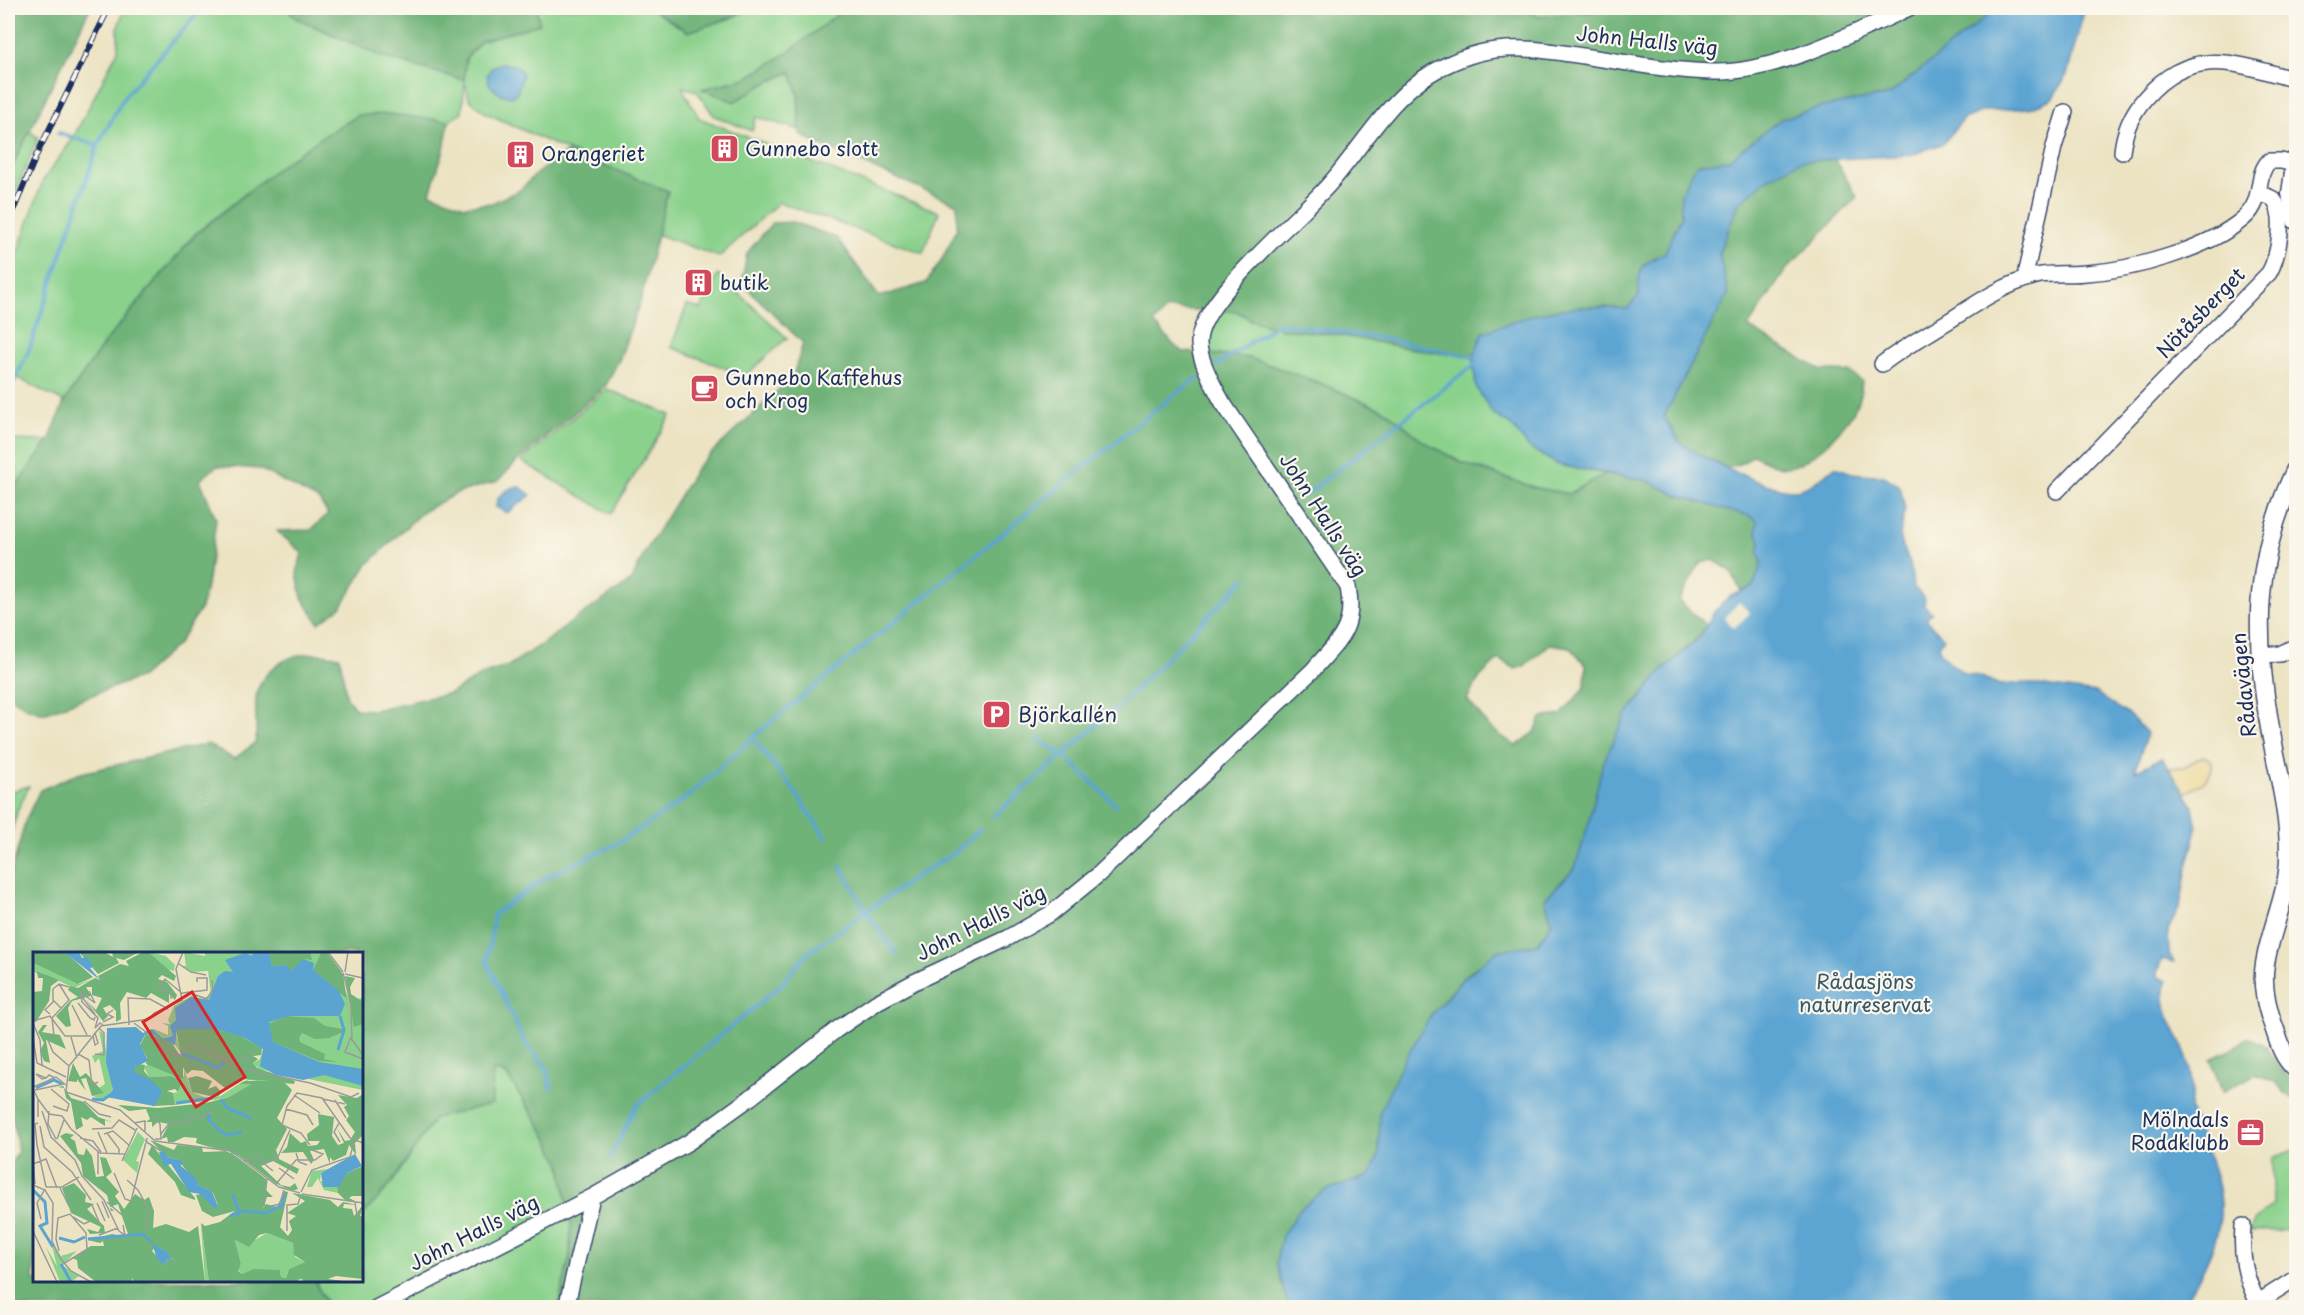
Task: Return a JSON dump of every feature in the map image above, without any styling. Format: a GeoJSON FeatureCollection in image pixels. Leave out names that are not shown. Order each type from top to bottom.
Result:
{"type":"FeatureCollection","features":[{"type":"Feature","properties":{"kind":"street","name":"John Halls väg"},"geometry":{"type":"LineString","coordinates":[[376,1308],[592,1197],[689,1142],[750,1098],[836,1030],[877,1002],[1008,938],[1050,914],[1090,882],[1313,670],[1343,634],[1350,619],[1348,587],[1223,403],[1209,375],[1198,343],[1212,309],[1241,272],[1330,183],[1393,106],[1413,86],[1442,67],[1478,54],[1506,49],[1553,51],[1715,72],[1742,69],[1767,65],[1854,33],[1909,8]]}},
{"type":"Feature","properties":{"kind":"street"},"geometry":{"type":"LineString","coordinates":[[2122,152],[2127,128],[2138,106],[2166,79],[2191,65],[2220,62],[2296,80]]}},
{"type":"Feature","properties":{"kind":"street"},"geometry":{"type":"LineString","coordinates":[[2027,279],[2026,270],[2049,165],[2065,112]]}},
{"type":"Feature","properties":{"kind":"street"},"geometry":{"type":"LineString","coordinates":[[1882,364],[1898,351],[2006,286],[2046,274],[2119,269],[2191,248],[2216,237],[2237,223],[2252,209],[2259,194],[2262,172],[2269,161],[2295,162],[2291,193],[2296,220]]}},
{"type":"Feature","properties":{"kind":"street","name":"Nötåsberget"},"geometry":{"type":"LineString","coordinates":[[2057,491],[2269,273],[2278,252],[2278,217],[2273,200],[2259,194]]}},
{"type":"Feature","properties":{"kind":"street","name":"Rådavägen"},"geometry":{"type":"LineString","coordinates":[[2296,469],[2280,507],[2264,561],[2259,615],[2260,655],[2268,720],[2286,811],[2290,855],[2286,885],[2265,964],[2264,993],[2284,1056],[2296,1069]]}},
{"type":"Feature","properties":{"kind":"street"},"geometry":{"type":"LineString","coordinates":[[2260,655],[2280,654],[2296,646]]}},
{"type":"Feature","properties":{"kind":"street"},"geometry":{"type":"LineString","coordinates":[[566,1308],[592,1197]]}},
{"type":"Feature","properties":{"kind":"street"},"geometry":{"type":"LineString","coordinates":[[2243,1226],[2243,1263],[2253,1305],[2296,1278]]}},
{"type":"Feature","properties":{"kind":"green space"},"geometry":{"type":"Polygon","coordinates":[[[8,8],[90,8],[8,175],[8,8]]]}},
{"type":"Feature","properties":{"kind":"green space"},"geometry":{"type":"Polygon","coordinates":[[[125,8],[286,8],[296,18],[383,57],[464,80],[466,58],[481,41],[539,24],[536,8],[650,8],[688,32],[752,8],[846,8],[786,54],[747,78],[703,89],[768,82],[791,72],[798,94],[800,130],[756,117],[752,131],[714,116],[697,91],[682,87],[699,118],[939,212],[923,253],[779,202],[719,257],[656,234],[667,191],[568,151],[486,113],[469,99],[465,82],[462,112],[449,121],[327,134],[280,166],[195,234],[105,342],[64,402],[10,374],[8,376],[8,279],[43,180],[72,140],[118,50],[118,27],[125,8]]]}},
{"type":"Feature","properties":{"kind":"green space"},"geometry":{"type":"Polygon","coordinates":[[[286,8],[536,8],[540,24],[481,41],[466,58],[464,80],[383,57],[296,18],[286,8]]]}},
{"type":"Feature","properties":{"kind":"green space"},"geometry":{"type":"Polygon","coordinates":[[[650,8],[752,8],[688,32],[650,8]]]}},
{"type":"Feature","properties":{"kind":"green space"},"geometry":{"type":"Polygon","coordinates":[[[846,8],[1524,8],[1538,17],[1590,12],[1603,8],[1997,8],[1889,95],[1822,107],[1781,119],[1728,161],[1697,164],[1681,194],[1681,217],[1665,253],[1650,260],[1642,268],[1640,295],[1627,309],[1584,307],[1558,310],[1520,320],[1483,333],[1473,357],[1332,334],[1282,329],[1251,320],[1237,311],[1167,309],[1154,323],[1175,346],[1184,352],[1250,358],[1317,382],[1388,412],[1424,442],[1462,463],[1536,488],[1569,494],[1605,474],[1646,480],[1677,495],[1750,516],[1757,521],[1756,532],[1761,541],[1758,552],[1762,563],[1753,587],[1741,591],[1730,570],[1713,560],[1700,563],[1679,601],[1706,625],[1696,639],[1661,672],[1625,716],[1575,868],[1545,899],[1552,922],[1538,944],[1497,951],[1464,977],[1432,1014],[1380,1112],[1379,1154],[1370,1176],[1324,1191],[1299,1210],[1276,1262],[1289,1307],[558,1307],[570,1256],[571,1222],[561,1165],[543,1130],[506,1074],[493,1070],[492,1104],[435,1118],[391,1184],[363,1215],[363,952],[33,952],[33,1282],[318,1282],[316,1285],[329,1307],[8,1308],[8,1168],[18,1152],[13,1119],[8,1111],[8,884],[26,819],[40,790],[77,774],[208,744],[234,759],[256,742],[256,700],[261,682],[281,662],[299,655],[316,654],[340,657],[347,699],[356,709],[373,710],[451,693],[484,674],[508,666],[631,581],[645,552],[698,466],[793,376],[803,343],[742,283],[747,253],[772,223],[793,222],[837,238],[879,297],[926,283],[941,261],[957,229],[957,204],[815,143],[800,134],[798,94],[791,72],[768,82],[734,102],[702,89],[747,78],[786,54],[846,8]],[[1550,644],[1524,666],[1516,669],[1499,659],[1480,677],[1467,699],[1489,727],[1516,746],[1535,732],[1541,718],[1561,715],[1585,687],[1586,665],[1570,647],[1550,644]]]}},
{"type":"Feature","properties":{"kind":"green space"},"geometry":{"type":"Polygon","coordinates":[[[1524,8],[1603,8],[1590,12],[1538,17],[1524,8]]]}},
{"type":"Feature","properties":{"kind":"green space"},"geometry":{"type":"Polygon","coordinates":[[[389,114],[449,121],[444,149],[430,193],[464,206],[492,203],[520,190],[537,173],[568,151],[668,191],[641,299],[620,358],[605,387],[520,458],[498,481],[457,493],[422,512],[367,565],[341,607],[319,623],[302,598],[297,573],[302,553],[277,531],[311,530],[328,514],[319,500],[260,469],[217,466],[200,480],[216,519],[208,579],[201,608],[178,644],[141,677],[44,713],[28,708],[8,696],[8,497],[49,441],[64,402],[105,342],[196,234],[280,166],[327,134],[359,115],[389,114]]]}},
{"type":"Feature","properties":{"kind":"green space"},"geometry":{"type":"Polygon","coordinates":[[[29,130],[38,138],[8,211],[8,175],[29,130]]]}},
{"type":"Feature","properties":{"kind":"green space"},"geometry":{"type":"Polygon","coordinates":[[[1835,159],[1857,197],[1785,271],[1748,327],[1820,370],[1849,372],[1862,381],[1859,400],[1855,410],[1839,432],[1806,460],[1780,467],[1753,455],[1744,462],[1727,468],[1696,453],[1680,442],[1664,416],[1728,295],[1719,252],[1739,203],[1767,179],[1801,161],[1835,159]]]}},
{"type":"Feature","properties":{"kind":"green space"},"geometry":{"type":"Polygon","coordinates":[[[718,274],[787,338],[745,376],[671,347],[687,305],[701,309],[718,274]]]}},
{"type":"Feature","properties":{"kind":"green space"},"geometry":{"type":"Polygon","coordinates":[[[1223,310],[1237,311],[1251,320],[1282,329],[1332,334],[1473,357],[1476,387],[1493,414],[1511,425],[1529,448],[1559,465],[1605,474],[1569,494],[1536,488],[1462,463],[1424,442],[1388,412],[1317,382],[1250,358],[1209,354],[1213,331],[1223,310]]]}},
{"type":"Feature","properties":{"kind":"green space"},"geometry":{"type":"Polygon","coordinates":[[[607,389],[671,415],[611,514],[521,461],[607,389]]]}},
{"type":"Feature","properties":{"kind":"green space"},"geometry":{"type":"Polygon","coordinates":[[[8,440],[49,441],[8,497],[8,440]]]}},
{"type":"Feature","properties":{"kind":"green space"},"geometry":{"type":"Polygon","coordinates":[[[29,786],[17,812],[8,845],[8,792],[29,786]]]}},
{"type":"Feature","properties":{"kind":"green space"},"geometry":{"type":"Polygon","coordinates":[[[2249,1037],[2266,1046],[2280,1068],[2296,1084],[2296,1101],[2276,1082],[2256,1074],[2222,1092],[2211,1059],[2232,1049],[2249,1037]]]}},
{"type":"Feature","properties":{"kind":"green space"},"geometry":{"type":"Polygon","coordinates":[[[493,1070],[506,1074],[543,1130],[561,1165],[571,1222],[570,1256],[558,1307],[329,1307],[316,1284],[317,1282],[363,1282],[363,1215],[391,1184],[435,1118],[493,1070]]]}},
{"type":"Feature","properties":{"kind":"green space"},"geometry":{"type":"Polygon","coordinates":[[[2296,1149],[2296,1230],[2249,1231],[2254,1221],[2273,1204],[2273,1158],[2296,1149]]]}},
{"type":"Feature","properties":{"kind":"sand"},"geometry":{"type":"Polygon","coordinates":[[[2203,756],[2212,764],[2210,775],[2204,782],[2185,793],[2169,768],[2184,767],[2203,756]]]}},
{"type":"Feature","properties":{"kind":"water","name":"Rådasjöns naturreservat"},"geometry":{"type":"Polygon","coordinates":[[[1997,8],[2085,8],[2067,75],[2052,99],[2030,108],[1984,111],[1963,119],[1944,143],[1911,155],[1801,161],[1767,179],[1739,203],[1719,252],[1728,295],[1664,416],[1677,438],[1692,450],[1720,465],[1769,485],[1794,490],[1805,488],[1835,467],[1852,473],[1884,476],[1900,486],[1905,509],[1900,536],[1910,562],[1913,586],[1925,599],[1924,605],[1932,613],[1927,617],[1927,621],[1944,638],[1939,646],[1950,663],[1966,674],[1979,676],[2000,685],[2024,683],[2096,693],[2130,716],[2147,733],[2135,771],[2162,758],[2193,806],[2197,829],[2180,907],[2168,930],[2169,953],[2174,962],[2162,959],[2157,973],[2158,977],[2166,980],[2168,1014],[2185,1051],[2190,1070],[2192,1093],[2190,1109],[2213,1168],[2219,1191],[2218,1230],[2195,1285],[2180,1308],[1289,1308],[1276,1262],[1282,1236],[1299,1210],[1324,1191],[1370,1176],[1379,1154],[1380,1112],[1404,1060],[1432,1014],[1465,977],[1497,951],[1538,944],[1552,922],[1545,899],[1575,868],[1602,766],[1625,716],[1661,672],[1700,637],[1714,612],[1731,596],[1753,587],[1762,563],[1758,552],[1761,541],[1756,532],[1757,521],[1750,516],[1677,495],[1646,480],[1559,465],[1529,448],[1511,425],[1493,414],[1476,387],[1473,357],[1483,333],[1548,311],[1575,307],[1627,309],[1639,295],[1642,268],[1650,260],[1665,253],[1681,217],[1681,194],[1697,164],[1728,160],[1781,119],[1822,107],[1889,95],[1997,8]]]}},
{"type":"Feature","properties":{"kind":"water"},"geometry":{"type":"Polygon","coordinates":[[[502,63],[517,66],[523,74],[517,93],[512,97],[497,92],[487,77],[489,71],[502,63]]]}},
{"type":"Feature","properties":{"kind":"water"},"geometry":{"type":"Polygon","coordinates":[[[514,487],[520,487],[531,495],[507,513],[496,507],[496,503],[502,494],[514,487]]]}},
{"type":"Feature","properties":{"kind":"pier"},"geometry":{"type":"Polygon","coordinates":[[[1739,602],[1750,613],[1734,628],[1724,618],[1739,602]]]}},
{"type":"Feature","properties":{"kind":"waterway"},"geometry":{"type":"LineString","coordinates":[[8,394],[29,350],[98,145],[124,97],[202,8]]}},
{"type":"Feature","properties":{"kind":"waterway"},"geometry":{"type":"LineString","coordinates":[[58,133],[98,145]]}},
{"type":"Feature","properties":{"kind":"waterway"},"geometry":{"type":"LineString","coordinates":[[1217,365],[1279,323],[1385,339],[1473,357]]}},
{"type":"Feature","properties":{"kind":"waterway"},"geometry":{"type":"LineString","coordinates":[[1304,496],[1474,365]]}},
{"type":"Feature","properties":{"kind":"waterway"},"geometry":{"type":"LineString","coordinates":[[551,1088],[546,1067],[524,1041],[487,962],[494,914],[545,878],[618,843],[685,799],[752,738],[1069,479],[1198,378]]}},
{"type":"Feature","properties":{"kind":"waterway"},"geometry":{"type":"LineString","coordinates":[[994,816],[1124,701],[1246,578]]}},
{"type":"Feature","properties":{"kind":"waterway"},"geometry":{"type":"LineString","coordinates":[[752,738],[791,786],[826,838]]}},
{"type":"Feature","properties":{"kind":"waterway"},"geometry":{"type":"LineString","coordinates":[[1037,739],[1062,754],[1116,805]]}},
{"type":"Feature","properties":{"kind":"waterway"},"geometry":{"type":"LineString","coordinates":[[610,1158],[636,1106],[781,985],[806,954],[917,876],[954,853],[980,829]]}},
{"type":"Feature","properties":{"kind":"waterway"},"geometry":{"type":"LineString","coordinates":[[841,866],[866,912],[897,954]]}},
{"type":"Feature","properties":{"kind":"railway"},"geometry":{"type":"LineString","coordinates":[[8,223],[37,154],[109,8]]}},
{"type":"Feature","properties":{"kind":"place","name":"Gunnebo slott"},"geometry":{"type":"Point","coordinates":[724,149]}},
{"type":"Feature","properties":{"kind":"place","name":"Orangeriet"},"geometry":{"type":"Point","coordinates":[520,154]}},
{"type":"Feature","properties":{"kind":"place","name":"butik"},"geometry":{"type":"Point","coordinates":[699,283]}},
{"type":"Feature","properties":{"kind":"place","name":"Gunnebo Kaffehus och Krog"},"geometry":{"type":"Point","coordinates":[704,389]}},
{"type":"Feature","properties":{"kind":"place","name":"Björkallén"},"geometry":{"type":"Point","coordinates":[997,715]}},
{"type":"Feature","properties":{"kind":"place","name":"Mölndals Roddklubb"},"geometry":{"type":"Point","coordinates":[2250,1132]}}]}
